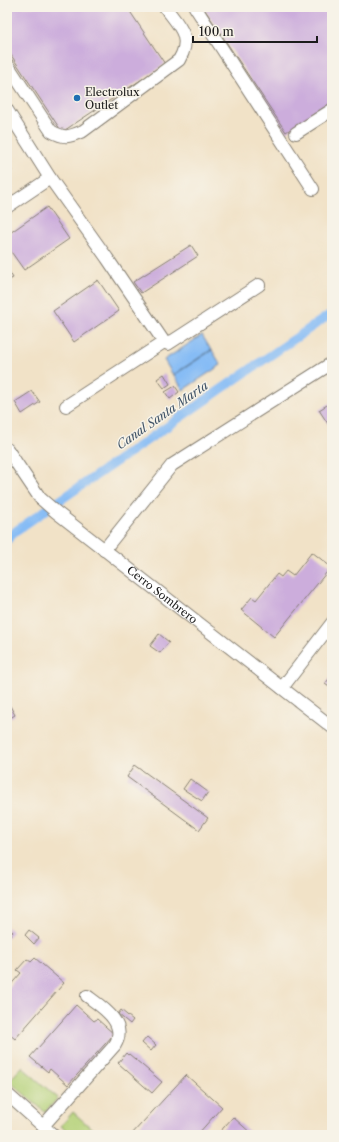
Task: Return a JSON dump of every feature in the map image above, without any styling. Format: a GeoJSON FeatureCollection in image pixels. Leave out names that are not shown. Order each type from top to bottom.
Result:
{"type":"FeatureCollection","features":[{"type":"Feature","properties":{"kind":"street"},"geometry":{"type":"LineString","coordinates":[[7,64],[51,131],[61,136],[71,136],[83,131],[179,60],[184,51],[186,42],[183,31],[165,7]]}},
{"type":"Feature","properties":{"kind":"street"},"geometry":{"type":"LineString","coordinates":[[195,7],[313,188]]}},
{"type":"Feature","properties":{"kind":"street"},"geometry":{"type":"LineString","coordinates":[[7,110],[50,178],[164,342],[168,344],[258,285]]}},
{"type":"Feature","properties":{"kind":"street"},"geometry":{"type":"LineString","coordinates":[[296,133],[332,110]]}},
{"type":"Feature","properties":{"kind":"street"},"geometry":{"type":"LineString","coordinates":[[7,207],[50,178]]}},
{"type":"Feature","properties":{"kind":"street"},"geometry":{"type":"LineString","coordinates":[[66,406],[164,342]]}},
{"type":"Feature","properties":{"kind":"street"},"geometry":{"type":"LineString","coordinates":[[104,550],[172,465],[332,364]]}},
{"type":"Feature","properties":{"kind":"street","name":"Cerro Sombrero"},"geometry":{"type":"LineString","coordinates":[[7,449],[40,498],[56,512],[332,727]]}},
{"type":"Feature","properties":{"kind":"street"},"geometry":{"type":"LineString","coordinates":[[282,688],[332,623]]}},
{"type":"Feature","properties":{"kind":"street"},"geometry":{"type":"LineString","coordinates":[[43,1126],[115,1044],[118,1038],[119,1030],[112,1016],[87,996]]}},
{"type":"Feature","properties":{"kind":"street"},"geometry":{"type":"LineString","coordinates":[[7,1094],[53,1135]]}},
{"type":"Feature","properties":{"kind":"green space"},"geometry":{"type":"Polygon","coordinates":[[[22,1067],[58,1098],[45,1112],[9,1081],[22,1067]]]}},
{"type":"Feature","properties":{"kind":"green space"},"geometry":{"type":"Polygon","coordinates":[[[73,1112],[99,1135],[71,1135],[61,1126],[73,1112]]]}},
{"type":"Feature","properties":{"kind":"water"},"geometry":{"type":"Polygon","coordinates":[[[202,335],[211,350],[173,375],[164,360],[202,335]]]}},
{"type":"Feature","properties":{"kind":"water"},"geometry":{"type":"Polygon","coordinates":[[[212,350],[221,365],[183,390],[174,375],[212,350]]]}},
{"type":"Feature","properties":{"kind":"building","name":"Electrolux Outlet"},"geometry":{"type":"Polygon","coordinates":[[[7,7],[127,7],[165,64],[62,132],[7,49],[7,7]]]}},
{"type":"Feature","properties":{"kind":"building"},"geometry":{"type":"Polygon","coordinates":[[[203,7],[332,7],[332,102],[286,132],[203,7]]]}},
{"type":"Feature","properties":{"kind":"building"},"geometry":{"type":"Polygon","coordinates":[[[7,163],[12,171],[7,175],[7,163]]]}},
{"type":"Feature","properties":{"kind":"building"},"geometry":{"type":"Polygon","coordinates":[[[47,207],[69,239],[24,270],[7,246],[7,235],[47,207]]]}},
{"type":"Feature","properties":{"kind":"building"},"geometry":{"type":"Polygon","coordinates":[[[191,245],[198,256],[141,293],[133,282],[191,245]]]}},
{"type":"Feature","properties":{"kind":"building"},"geometry":{"type":"Polygon","coordinates":[[[7,268],[13,278],[7,281],[7,268]]]}},
{"type":"Feature","properties":{"kind":"building"},"geometry":{"type":"Polygon","coordinates":[[[98,280],[119,311],[74,342],[53,311],[98,280]]]}},
{"type":"Feature","properties":{"kind":"building"},"geometry":{"type":"Polygon","coordinates":[[[164,374],[170,384],[164,388],[157,379],[164,374]]]}},
{"type":"Feature","properties":{"kind":"building"},"geometry":{"type":"Polygon","coordinates":[[[175,386],[179,392],[170,399],[165,392],[175,386]]]}},
{"type":"Feature","properties":{"kind":"building"},"geometry":{"type":"Polygon","coordinates":[[[32,391],[40,402],[22,414],[15,402],[32,391]]]}},
{"type":"Feature","properties":{"kind":"building"},"geometry":{"type":"Polygon","coordinates":[[[332,402],[332,430],[319,410],[332,402]]]}},
{"type":"Feature","properties":{"kind":"building"},"geometry":{"type":"Polygon","coordinates":[[[312,552],[331,567],[274,637],[241,610],[252,597],[256,600],[277,574],[281,577],[286,571],[293,576],[312,552]]]}},
{"type":"Feature","properties":{"kind":"building"},"geometry":{"type":"Polygon","coordinates":[[[159,634],[169,642],[160,653],[150,646],[159,634]]]}},
{"type":"Feature","properties":{"kind":"building"},"geometry":{"type":"Polygon","coordinates":[[[332,675],[332,689],[325,684],[332,675]]]}},
{"type":"Feature","properties":{"kind":"building"},"geometry":{"type":"Polygon","coordinates":[[[10,706],[15,715],[7,720],[7,708],[10,706]]]}},
{"type":"Feature","properties":{"kind":"building"},"geometry":{"type":"Polygon","coordinates":[[[135,765],[208,818],[199,830],[127,777],[135,765]]]}},
{"type":"Feature","properties":{"kind":"building"},"geometry":{"type":"Polygon","coordinates":[[[190,779],[208,792],[202,801],[183,789],[190,779]]]}},
{"type":"Feature","properties":{"kind":"building"},"geometry":{"type":"Polygon","coordinates":[[[7,927],[13,932],[7,938],[7,927]]]}},
{"type":"Feature","properties":{"kind":"building"},"geometry":{"type":"Polygon","coordinates":[[[29,930],[39,938],[34,944],[25,935],[29,930]]]}},
{"type":"Feature","properties":{"kind":"building"},"geometry":{"type":"Polygon","coordinates":[[[35,958],[64,983],[15,1039],[7,1032],[7,989],[21,973],[17,970],[27,959],[31,962],[35,958]]]}},
{"type":"Feature","properties":{"kind":"building"},"geometry":{"type":"Polygon","coordinates":[[[76,1005],[94,1021],[97,1019],[114,1034],[68,1085],[50,1069],[48,1072],[30,1057],[76,1005]]]}},
{"type":"Feature","properties":{"kind":"building"},"geometry":{"type":"Polygon","coordinates":[[[121,1010],[133,1020],[130,1024],[118,1014],[121,1010]]]}},
{"type":"Feature","properties":{"kind":"building"},"geometry":{"type":"Polygon","coordinates":[[[147,1037],[156,1045],[151,1051],[142,1043],[147,1037]]]}},
{"type":"Feature","properties":{"kind":"building"},"geometry":{"type":"Polygon","coordinates":[[[126,1053],[162,1082],[152,1093],[118,1063],[126,1053]]]}},
{"type":"Feature","properties":{"kind":"building"},"geometry":{"type":"Polygon","coordinates":[[[186,1075],[222,1107],[197,1135],[131,1135],[186,1075]]]}},
{"type":"Feature","properties":{"kind":"building"},"geometry":{"type":"Polygon","coordinates":[[[233,1117],[253,1135],[217,1135],[233,1117]]]}},
{"type":"Feature","properties":{"kind":"waterway","name":"Canal Santa Marta"},"geometry":{"type":"LineString","coordinates":[[7,540],[17,530],[332,313]]}},
{"type":"Feature","properties":{"kind":"place","name":"Electrolux Outlet"},"geometry":{"type":"Point","coordinates":[77,98]}}]}
